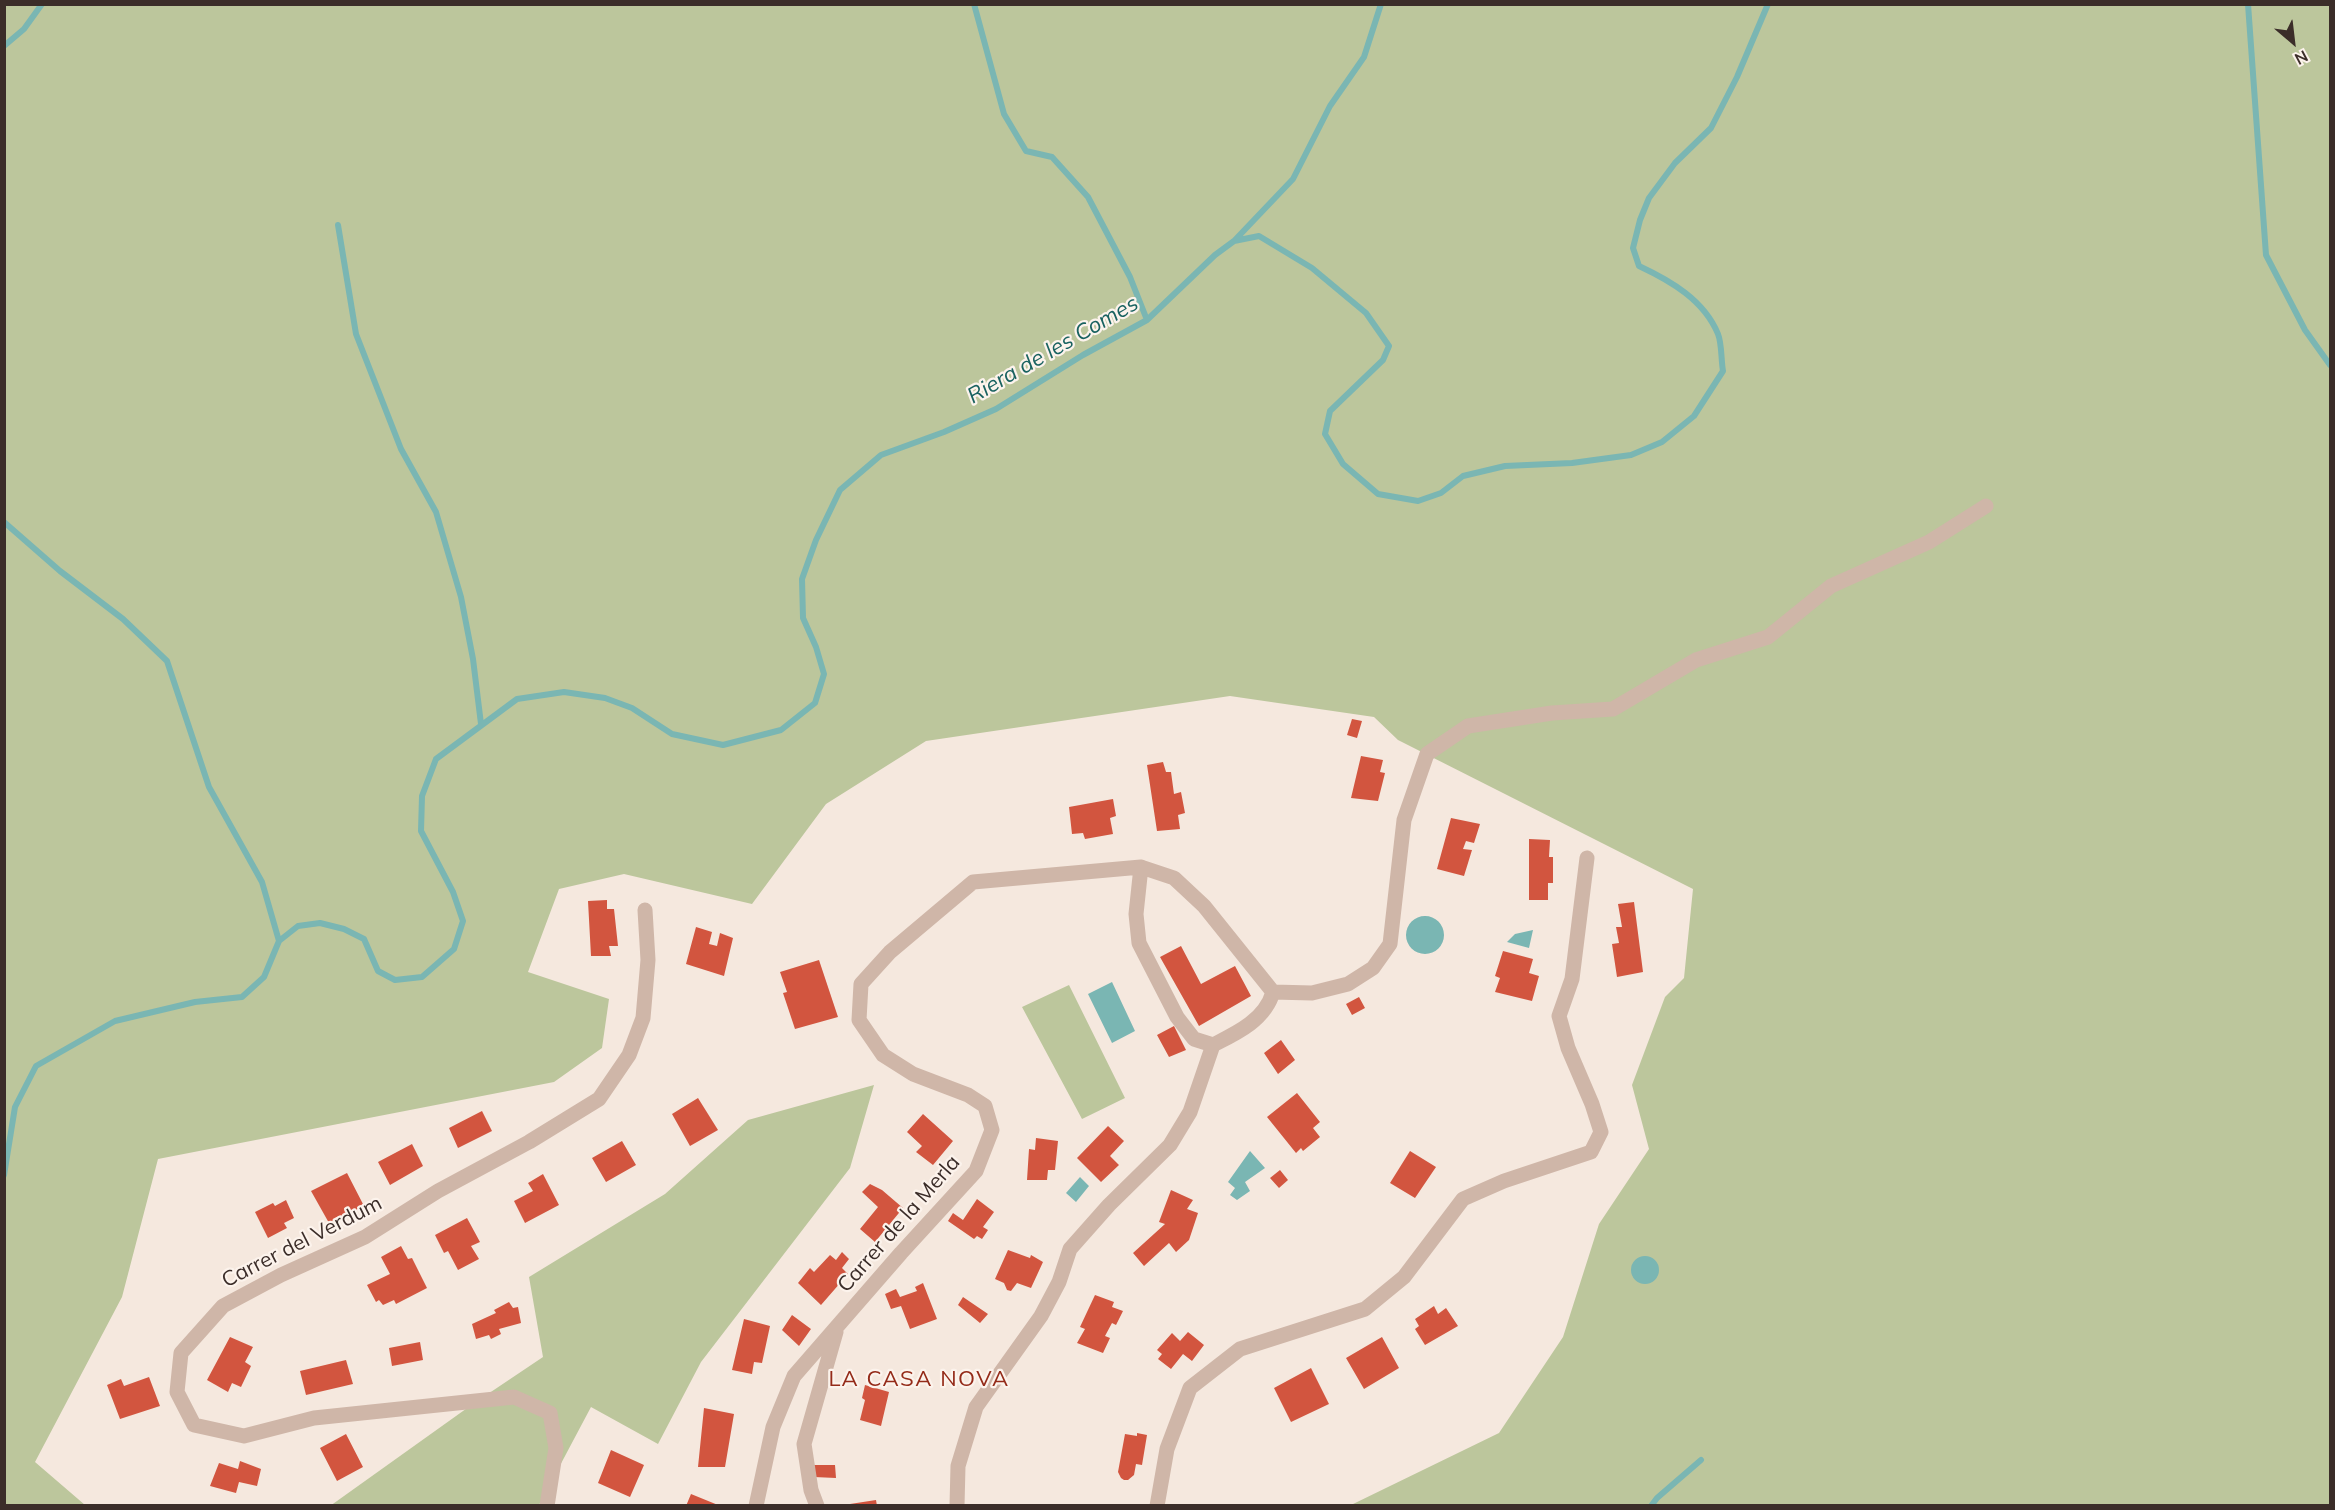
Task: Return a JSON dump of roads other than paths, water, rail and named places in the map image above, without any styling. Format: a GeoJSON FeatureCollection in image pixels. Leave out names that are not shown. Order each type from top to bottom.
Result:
{"type":"FeatureCollection","features":[{"type":"Feature","properties":{"kind":"street"},"geometry":{"type":"LineString","coordinates":[[1141,867],[1136,914],[1139,943],[1177,1017],[1194,1040],[1213,1045],[1245,1029],[1272,998],[1312,993],[1348,984],[1373,968],[1390,944],[1404,820],[1427,754],[1468,726],[1552,713],[1613,709],[1696,660],[1768,637],[1831,586],[1929,542],[1986,506]]}},
{"type":"Feature","properties":{"kind":"street"},"geometry":{"type":"LineString","coordinates":[[1157,1506],[1167,1449],[1190,1388],[1240,1349],[1365,1309],[1404,1277],[1464,1199],[1504,1180],[1591,1152],[1601,1132],[1592,1104],[1568,1048],[1559,1016],[1572,979],[1587,858]]}},
{"type":"Feature","properties":{"kind":"street","name":"Carrer de la Merla"},"geometry":{"type":"LineString","coordinates":[[756,1506],[773,1427],[794,1376],[976,1171],[992,1130],[985,1106],[968,1095],[914,1074],[883,1055],[859,1020],[861,984],[890,952],[959,891],[973,882],[1141,867],[1174,878],[1204,906],[1272,998]]}},
{"type":"Feature","properties":{"kind":"street","name":"Carrer del Verdum"},"geometry":{"type":"LineString","coordinates":[[546,1506],[556,1449],[550,1413],[514,1397],[314,1418],[244,1436],[194,1425],[177,1392],[181,1353],[223,1306],[282,1275],[365,1237],[438,1191],[529,1142],[599,1099],[629,1055],[643,1018],[648,960],[645,910]]}},
{"type":"Feature","properties":{"kind":"street"},"geometry":{"type":"LineString","coordinates":[[957,1506],[958,1466],[976,1407],[1041,1316],[1059,1282],[1070,1249],[1109,1205],[1170,1145],[1190,1112],[1213,1045]]}},
{"type":"Feature","properties":{"kind":"street"},"geometry":{"type":"LineString","coordinates":[[817,1506],[811,1490],[804,1444],[838,1326]]}},
{"type":"Feature","properties":{"kind":"water"},"geometry":{"type":"Polygon","coordinates":[[[1425,916],[1438,922],[1444,935],[1438,948],[1425,954],[1412,948],[1406,935],[1412,922],[1425,916]]]}},
{"type":"Feature","properties":{"kind":"water"},"geometry":{"type":"Polygon","coordinates":[[[1533,930],[1529,948],[1507,942],[1515,934],[1533,930]]]}},
{"type":"Feature","properties":{"kind":"water"},"geometry":{"type":"Polygon","coordinates":[[[1112,982],[1135,1031],[1112,1043],[1088,994],[1112,982]]]}},
{"type":"Feature","properties":{"kind":"water"},"geometry":{"type":"Polygon","coordinates":[[[1250,1151],[1265,1168],[1245,1182],[1250,1191],[1237,1200],[1230,1195],[1235,1188],[1228,1182],[1250,1151]]]}},
{"type":"Feature","properties":{"kind":"water"},"geometry":{"type":"Polygon","coordinates":[[[1080,1177],[1089,1186],[1076,1202],[1066,1193],[1080,1177]]]}},
{"type":"Feature","properties":{"kind":"water"},"geometry":{"type":"Polygon","coordinates":[[[1645,1256],[1655,1260],[1659,1270],[1655,1280],[1645,1284],[1635,1280],[1631,1270],[1635,1260],[1645,1256]]]}},
{"type":"Feature","properties":{"kind":"waterway"},"geometry":{"type":"LineString","coordinates":[[4,46],[24,29],[42,4]]}},
{"type":"Feature","properties":{"kind":"waterway"},"geometry":{"type":"LineString","coordinates":[[974,4],[1004,114],[1026,151],[1052,157],[1088,197],[1130,277],[1147,320]]}},
{"type":"Feature","properties":{"kind":"waterway"},"geometry":{"type":"LineString","coordinates":[[1234,241],[1293,179],[1330,106],[1364,57],[1381,4]]}},
{"type":"Feature","properties":{"kind":"waterway","name":"Riera de les Comes"},"geometry":{"type":"LineString","coordinates":[[4,1175],[15,1107],[36,1066],[115,1021],[195,1002],[242,997],[264,977],[279,941],[298,926],[320,923],[344,929],[364,939],[378,971],[395,980],[422,977],[454,949],[463,921],[453,892],[421,831],[422,796],[436,759],[517,699],[564,692],[605,698],[632,708],[672,734],[723,745],[781,730],[815,703],[824,674],[816,647],[803,618],[802,579],[816,540],[840,490],[881,455],[944,432],[996,409],[1083,355],[1147,320],[1215,255],[1234,241],[1259,236],[1312,268],[1366,313],[1389,346],[1383,360],[1330,411],[1325,434],[1343,464],[1378,494],[1418,501],[1441,493],[1463,476],[1505,466],[1572,463],[1631,455],[1662,442],[1694,416],[1723,371],[1720,342],[1712,322],[1695,301],[1663,278],[1639,266],[1633,248],[1640,220],[1649,198],[1675,163],[1711,128],[1737,77],[1768,4]]}},
{"type":"Feature","properties":{"kind":"waterway"},"geometry":{"type":"LineString","coordinates":[[2248,4],[2266,255],[2305,330],[2330,365]]}},
{"type":"Feature","properties":{"kind":"waterway"},"geometry":{"type":"LineString","coordinates":[[338,225],[356,334],[401,449],[436,512],[461,597],[473,659],[481,724]]}},
{"type":"Feature","properties":{"kind":"waterway"},"geometry":{"type":"LineString","coordinates":[[4,522],[60,571],[123,619],[167,661],[209,787],[262,882],[279,941]]}},
{"type":"Feature","properties":{"kind":"waterway"},"geometry":{"type":"LineString","coordinates":[[1651,1506],[1657,1498],[1701,1460]]}},
{"type":"Feature","properties":{"kind":"district","name":"LA CASA NOVA"},"geometry":{"type":"Point","coordinates":[919,1379]}}]}
